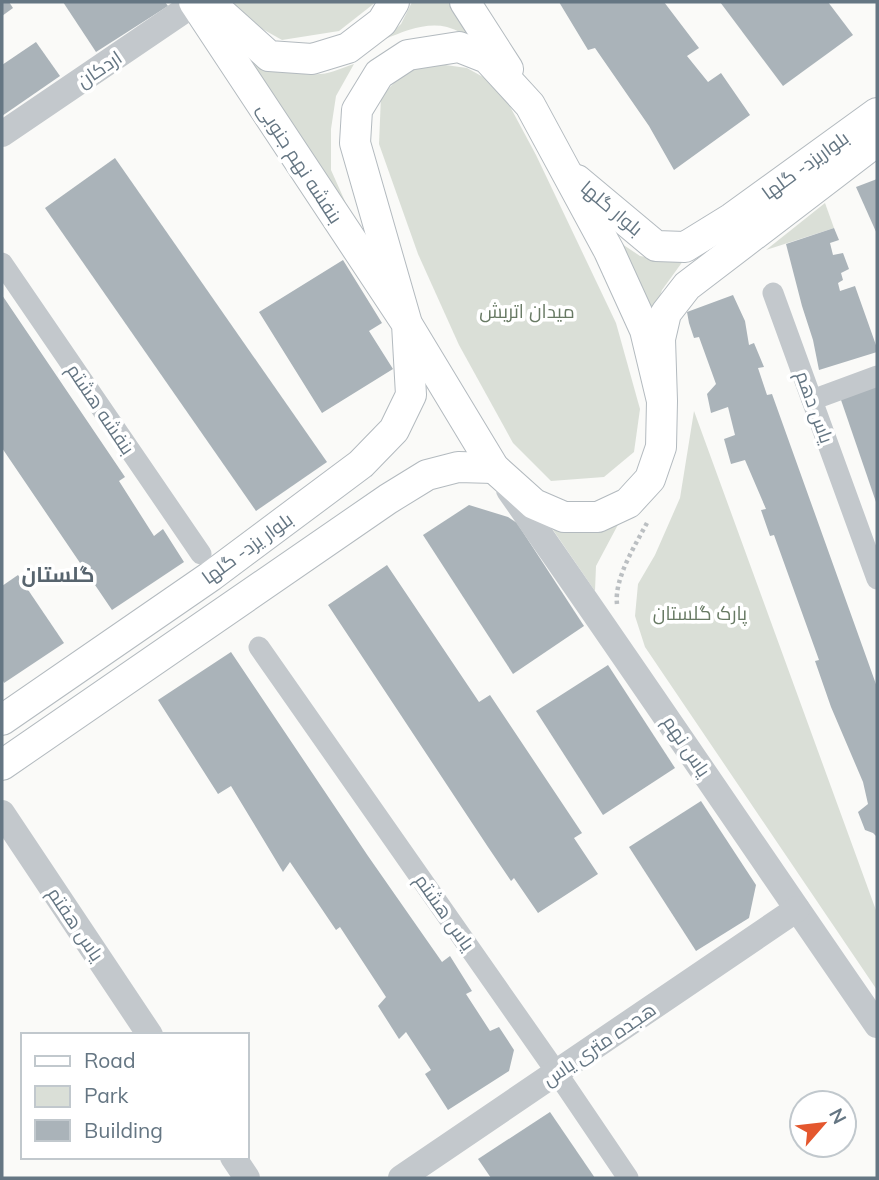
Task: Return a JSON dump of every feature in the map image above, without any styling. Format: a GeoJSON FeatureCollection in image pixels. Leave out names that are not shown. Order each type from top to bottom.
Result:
{"type":"FeatureCollection","features":[{"type":"Feature","properties":{"kind":"main road"},"geometry":{"type":"LineString","coordinates":[[200,2],[269,55],[312,59],[348,48],[382,22],[394,2]]}},
{"type":"Feature","properties":{"kind":"main road","name":"بنفشه نهم جنوبی"},"geometry":{"type":"LineString","coordinates":[[200,2],[407,324]]}},
{"type":"Feature","properties":{"kind":"main road"},"geometry":{"type":"LineString","coordinates":[[465,2],[530,105],[609,251],[645,330],[662,401]]}},
{"type":"Feature","properties":{"kind":"main road"},"geometry":{"type":"LineString","coordinates":[[530,105],[487,58],[459,47],[408,55],[379,74],[357,110],[355,143],[407,324],[494,468],[534,504],[564,517],[598,517],[628,503],[650,479],[661,447],[660,339],[666,313],[687,286],[742,227],[877,141]]}},
{"type":"Feature","properties":{"kind":"main road","name":"بلواریزد- گلها"},"geometry":{"type":"LineString","coordinates":[[742,227],[877,113]]}},
{"type":"Feature","properties":{"kind":"main road","name":"بلوار گلها"},"geometry":{"type":"LineString","coordinates":[[566,171],[656,246],[685,247],[742,227]]}},
{"type":"Feature","properties":{"kind":"main road","name":"بلوار یزد- گلها"},"geometry":{"type":"LineString","coordinates":[[2,720],[211,576],[361,464],[394,430],[411,395],[407,324]]}},
{"type":"Feature","properties":{"kind":"main road","name":"بلوار یزد- گلها"},"geometry":{"type":"LineString","coordinates":[[2,765],[388,499],[427,475],[458,467],[494,468]]}},
{"type":"Feature","properties":{"kind":"street","name":"اردکان"},"geometry":{"type":"LineString","coordinates":[[2,134],[200,2]]}},
{"type":"Feature","properties":{"kind":"street","name":"بنفشه هشتم"},"geometry":{"type":"LineString","coordinates":[[2,263],[201,554]]}},
{"type":"Feature","properties":{"kind":"street","name":"یاس دهم"},"geometry":{"type":"LineString","coordinates":[[773,293],[877,579]]}},
{"type":"Feature","properties":{"kind":"street"},"geometry":{"type":"LineString","coordinates":[[812,400],[877,376]]}},
{"type":"Feature","properties":{"kind":"street","name":"یاس نهم"},"geometry":{"type":"LineString","coordinates":[[494,468],[877,1025]]}},
{"type":"Feature","properties":{"kind":"street","name":"یاس هشتم"},"geometry":{"type":"LineString","coordinates":[[259,647],[628,1178]]}},
{"type":"Feature","properties":{"kind":"street","name":"یاس هفتم"},"geometry":{"type":"LineString","coordinates":[[2,813],[149,1033]]}},
{"type":"Feature","properties":{"kind":"street","name":"هجده متری یاس"},"geometry":{"type":"LineString","coordinates":[[401,1178],[797,909]]}},
{"type":"Feature","properties":{"kind":"street"},"geometry":{"type":"LineString","coordinates":[[234,1159],[247,1178]]}},
{"type":"Feature","properties":{"kind":"path"},"geometry":{"type":"LineString","coordinates":[[618,615],[616,593],[629,558],[651,515]]}},
{"type":"Feature","properties":{"kind":"green space"},"geometry":{"type":"Polygon","coordinates":[[[223,2],[376,2],[339,31],[282,40],[229,10],[223,2]]]}},
{"type":"Feature","properties":{"kind":"green space"},"geometry":{"type":"Polygon","coordinates":[[[412,2],[450,2],[474,39],[447,27],[431,26],[416,28],[385,39],[401,24],[412,2]]]}},
{"type":"Feature","properties":{"kind":"green space"},"geometry":{"type":"Polygon","coordinates":[[[241,49],[288,72],[325,73],[354,64],[336,96],[331,129],[331,170],[352,217],[241,49]]]}},
{"type":"Feature","properties":{"kind":"green space","name":"میدان اتریش"},"geometry":{"type":"Polygon","coordinates":[[[424,62],[467,68],[499,86],[536,155],[616,323],[640,409],[634,452],[604,477],[551,481],[513,443],[459,345],[418,254],[379,144],[381,96],[400,77],[424,62]]]}},
{"type":"Feature","properties":{"kind":"green space"},"geometry":{"type":"Polygon","coordinates":[[[825,203],[834,228],[766,250],[825,203]]]}},
{"type":"Feature","properties":{"kind":"green space"},"geometry":{"type":"Polygon","coordinates":[[[616,240],[640,256],[683,261],[662,290],[652,319],[616,240]]]}},
{"type":"Feature","properties":{"kind":"green space","name":"پارک گلستان"},"geometry":{"type":"Polygon","coordinates":[[[694,411],[877,913],[877,990],[645,647],[635,616],[638,584],[655,555],[680,498],[694,411]]]}},
{"type":"Feature","properties":{"kind":"green space"},"geometry":{"type":"Polygon","coordinates":[[[621,519],[596,566],[595,591],[549,524],[621,519]]]}},
{"type":"Feature","properties":{"kind":"building"},"geometry":{"type":"Polygon","coordinates":[[[2,2],[9,2],[13,8],[2,16],[2,2]]]}},
{"type":"Feature","properties":{"kind":"building"},"geometry":{"type":"Polygon","coordinates":[[[63,2],[165,2],[168,6],[96,52],[63,2]]]}},
{"type":"Feature","properties":{"kind":"building"},"geometry":{"type":"Polygon","coordinates":[[[559,2],[664,2],[699,48],[687,56],[708,82],[721,73],[750,115],[674,170],[649,126],[595,48],[588,50],[559,2]]]}},
{"type":"Feature","properties":{"kind":"building"},"geometry":{"type":"Polygon","coordinates":[[[720,2],[828,2],[853,35],[783,86],[720,2]]]}},
{"type":"Feature","properties":{"kind":"building"},"geometry":{"type":"Polygon","coordinates":[[[36,42],[60,76],[2,116],[2,65],[36,42]]]}},
{"type":"Feature","properties":{"kind":"building"},"geometry":{"type":"Polygon","coordinates":[[[115,158],[327,462],[256,511],[45,208],[115,158]]]}},
{"type":"Feature","properties":{"kind":"building"},"geometry":{"type":"Polygon","coordinates":[[[877,179],[877,234],[856,187],[877,179]]]}},
{"type":"Feature","properties":{"kind":"building"},"geometry":{"type":"Polygon","coordinates":[[[834,228],[839,240],[830,243],[833,255],[843,253],[849,269],[841,273],[843,280],[838,283],[840,291],[855,286],[877,352],[819,370],[786,244],[834,228]]]}},
{"type":"Feature","properties":{"kind":"building"},"geometry":{"type":"Polygon","coordinates":[[[343,260],[382,323],[369,331],[393,369],[322,413],[259,312],[343,260]]]}},
{"type":"Feature","properties":{"kind":"building"},"geometry":{"type":"Polygon","coordinates":[[[2,295],[125,477],[119,481],[154,536],[163,529],[184,562],[112,610],[2,448],[2,295]]]}},
{"type":"Feature","properties":{"kind":"building"},"geometry":{"type":"Polygon","coordinates":[[[733,295],[745,321],[749,345],[754,343],[764,367],[758,368],[767,395],[772,394],[877,687],[877,837],[865,830],[858,812],[868,804],[863,782],[831,707],[815,661],[819,660],[774,535],[770,536],[761,510],[766,509],[745,460],[731,464],[724,439],[735,435],[728,407],[711,413],[707,394],[716,384],[699,337],[694,338],[687,312],[733,295]]]}},
{"type":"Feature","properties":{"kind":"building"},"geometry":{"type":"Polygon","coordinates":[[[877,384],[877,505],[840,397],[877,384]]]}},
{"type":"Feature","properties":{"kind":"building"},"geometry":{"type":"Polygon","coordinates":[[[469,505],[508,517],[517,523],[584,626],[513,674],[423,535],[469,505]]]}},
{"type":"Feature","properties":{"kind":"building"},"geometry":{"type":"Polygon","coordinates":[[[387,565],[479,702],[490,695],[582,833],[574,838],[598,874],[538,913],[514,878],[511,881],[328,605],[387,565]]]}},
{"type":"Feature","properties":{"kind":"building"},"geometry":{"type":"Polygon","coordinates":[[[18,575],[64,643],[4,683],[2,586],[18,575]]]}},
{"type":"Feature","properties":{"kind":"building"},"geometry":{"type":"Polygon","coordinates":[[[231,652],[442,962],[450,956],[472,991],[466,994],[490,1031],[499,1027],[514,1050],[509,1071],[448,1110],[425,1074],[431,1070],[406,1032],[399,1039],[378,1006],[386,997],[340,927],[336,930],[290,862],[283,872],[231,786],[218,794],[158,700],[231,652]]]}},
{"type":"Feature","properties":{"kind":"building"},"geometry":{"type":"Polygon","coordinates":[[[608,665],[675,768],[603,815],[536,711],[608,665]]]}},
{"type":"Feature","properties":{"kind":"building"},"geometry":{"type":"Polygon","coordinates":[[[701,801],[756,885],[749,918],[696,951],[629,847],[701,801]]]}},
{"type":"Feature","properties":{"kind":"building"},"geometry":{"type":"Polygon","coordinates":[[[550,1112],[595,1178],[491,1178],[478,1159],[550,1112]]]}},
{"type":"Feature","properties":{"kind":"district","name":"گلستان"},"geometry":{"type":"Point","coordinates":[58,574]}}]}
